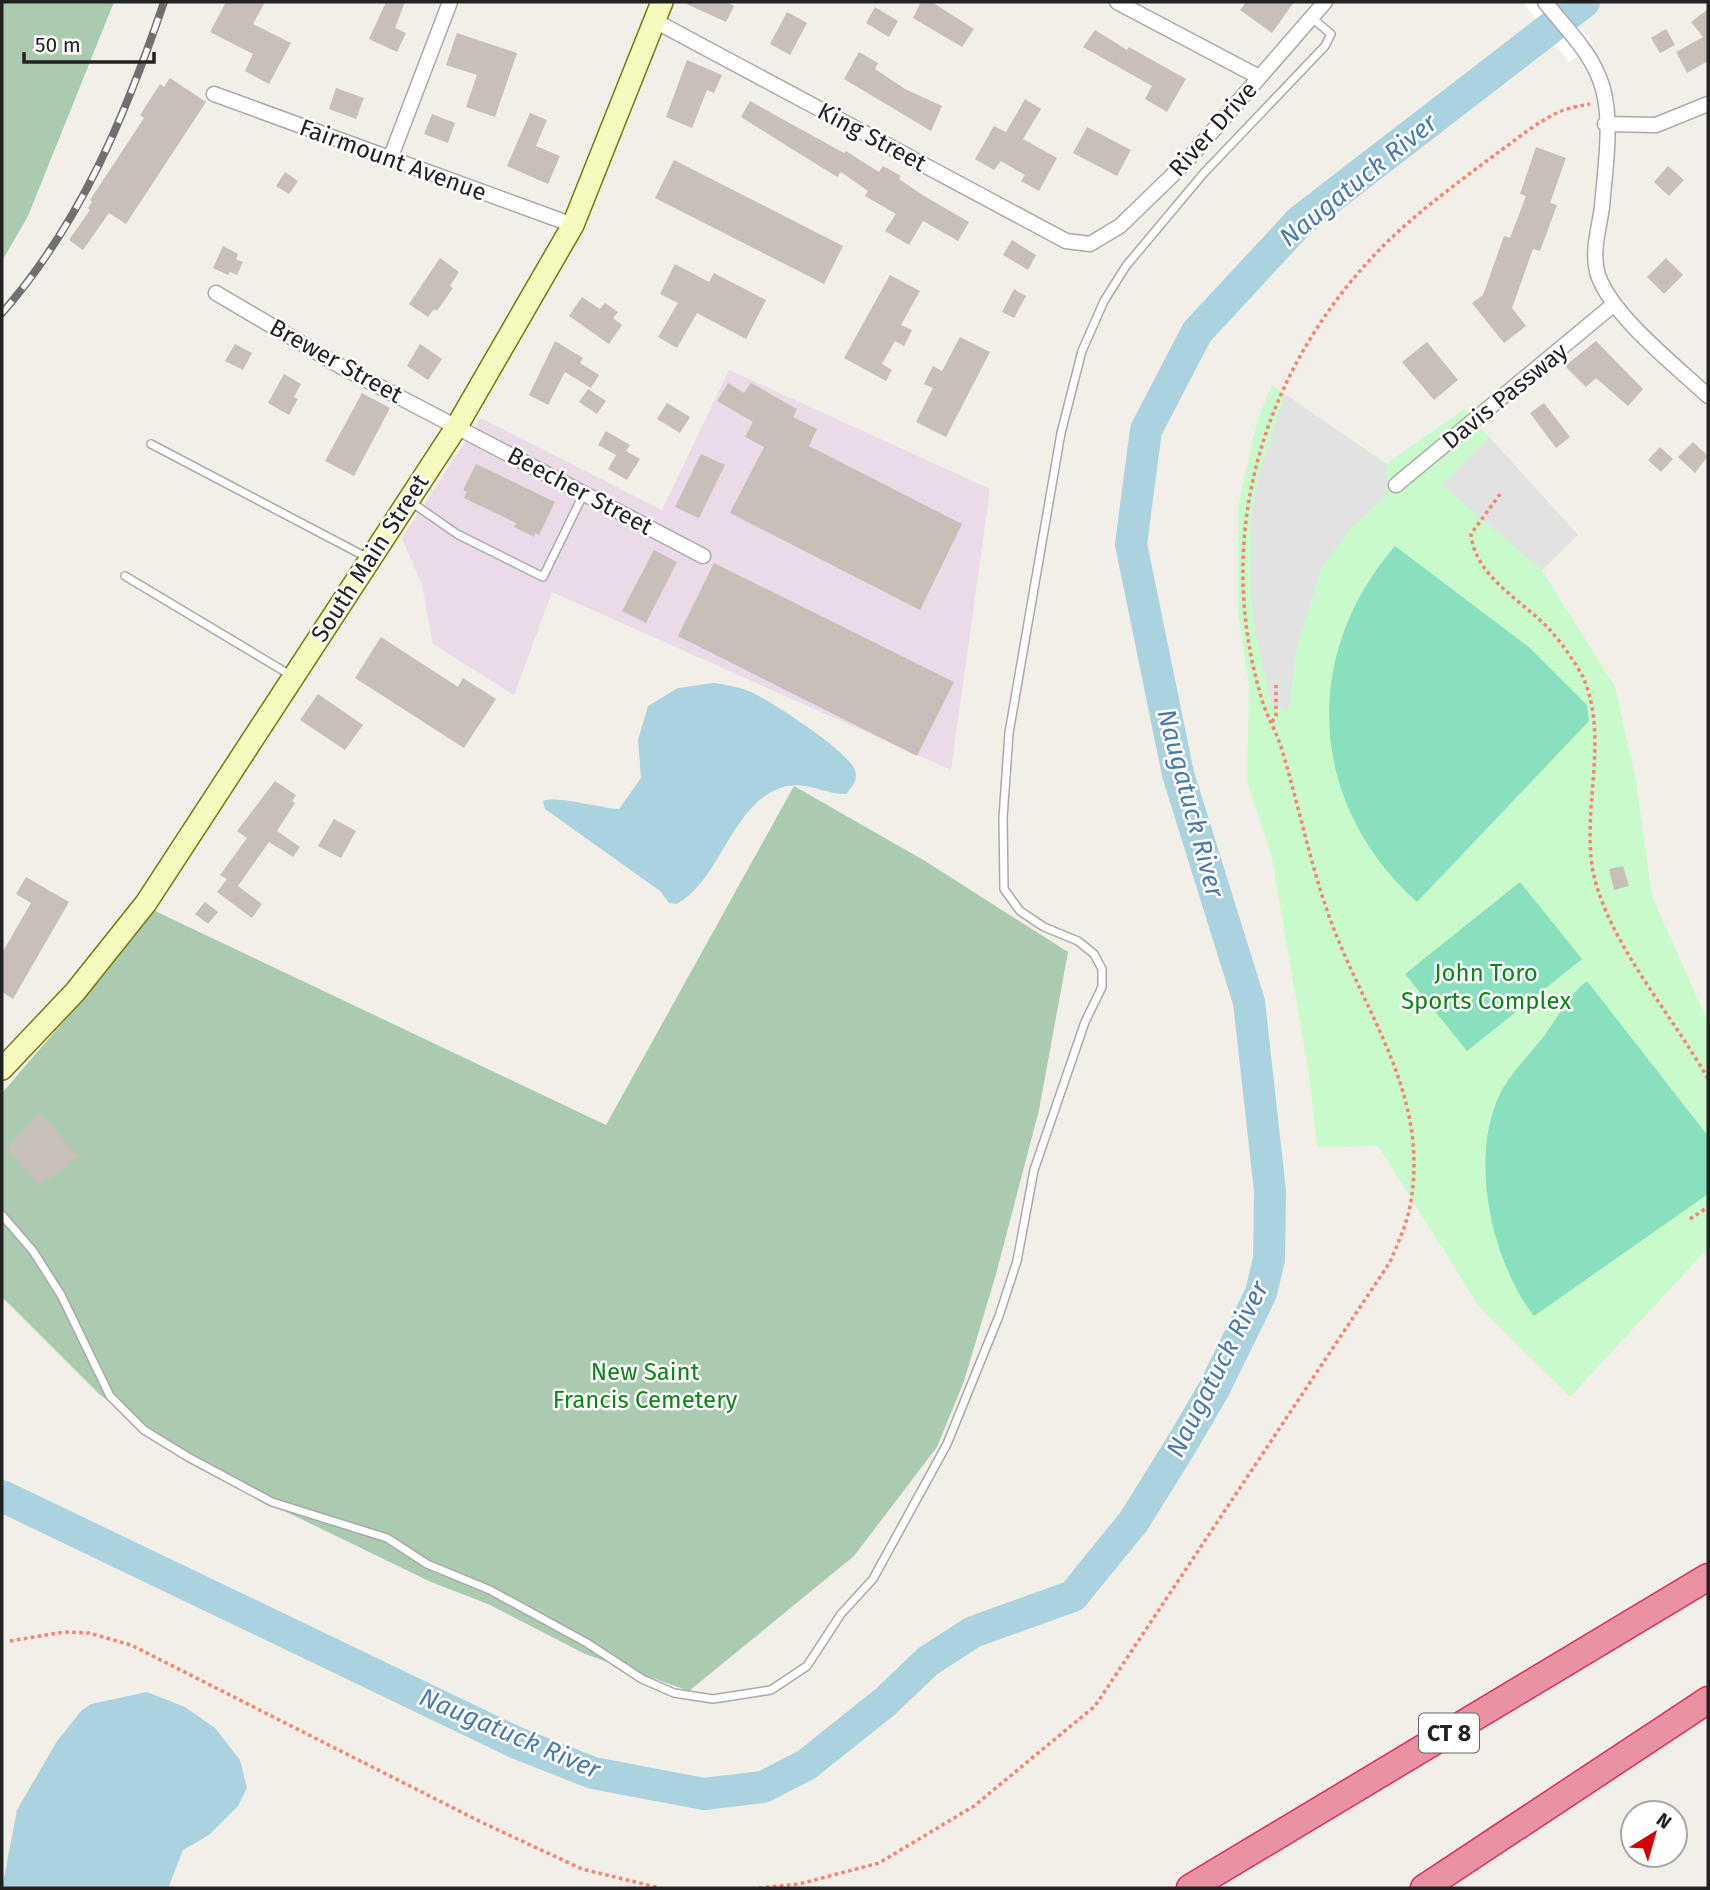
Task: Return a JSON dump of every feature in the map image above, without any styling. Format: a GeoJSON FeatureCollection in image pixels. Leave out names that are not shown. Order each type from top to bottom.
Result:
{"type":"FeatureCollection","features":[{"type":"Feature","properties":{"kind":"highway","name":"CT 8"},"geometry":{"type":"LineString","coordinates":[[1190,1888],[1708,1577]]}},
{"type":"Feature","properties":{"kind":"highway"},"geometry":{"type":"LineString","coordinates":[[1424,1888],[1708,1700]]}},
{"type":"Feature","properties":{"kind":"main road","name":"South Main Street"},"geometry":{"type":"LineString","coordinates":[[2,1069],[75,992],[146,903],[457,426],[573,225],[660,12]]}},
{"type":"Feature","properties":{"kind":"street"},"geometry":{"type":"LineString","coordinates":[[390,159],[450,2]]}},
{"type":"Feature","properties":{"kind":"street"},"geometry":{"type":"LineString","coordinates":[[1117,2],[1259,76]]}},
{"type":"Feature","properties":{"kind":"street","name":"River Drive"},"geometry":{"type":"LineString","coordinates":[[1090,244],[1120,226],[1184,164],[1325,2]]}},
{"type":"Feature","properties":{"kind":"street"},"geometry":{"type":"LineString","coordinates":[[1545,2],[1598,74],[1604,101],[1601,209],[1595,248],[1598,275],[1613,305],[1708,396]]}},
{"type":"Feature","properties":{"kind":"street","name":"King Street"},"geometry":{"type":"LineString","coordinates":[[660,12],[1066,241],[1090,244]]}},
{"type":"Feature","properties":{"kind":"street","name":"Fairmount Avenue"},"geometry":{"type":"LineString","coordinates":[[214,94],[573,225]]}},
{"type":"Feature","properties":{"kind":"street"},"geometry":{"type":"LineString","coordinates":[[1605,124],[1656,125],[1707,106]]}},
{"type":"Feature","properties":{"kind":"street","name":"Brewer Street"},"geometry":{"type":"LineString","coordinates":[[216,293],[340,366],[457,426]]}},
{"type":"Feature","properties":{"kind":"street","name":"Davis Passway"},"geometry":{"type":"LineString","coordinates":[[1396,485],[1613,305]]}},
{"type":"Feature","properties":{"kind":"street","name":"Beecher Street"},"geometry":{"type":"LineString","coordinates":[[457,426],[703,556]]}},
{"type":"Feature","properties":{"kind":"lane"},"geometry":{"type":"LineString","coordinates":[[2,1215],[33,1251],[61,1295],[110,1396],[144,1430],[188,1457],[272,1502],[387,1538],[427,1564],[490,1590],[587,1643],[642,1679],[674,1693],[713,1699],[771,1690],[807,1666],[841,1614],[873,1579],[918,1492],[947,1444],[999,1316],[1017,1261],[1034,1170],[1085,1022],[1102,987],[1102,969],[1094,954],[1078,941],[1044,927],[1020,911],[1004,889],[1003,818],[1009,733],[1060,433],[1083,351],[1104,301],[1126,266],[1160,223],[1253,119],[1325,46],[1331,34],[1312,17]]}},
{"type":"Feature","properties":{"kind":"lane"},"geometry":{"type":"LineString","coordinates":[[151,444],[369,558]]}},
{"type":"Feature","properties":{"kind":"lane"},"geometry":{"type":"LineString","coordinates":[[407,500],[457,534],[543,577],[584,493]]}},
{"type":"Feature","properties":{"kind":"lane"},"geometry":{"type":"LineString","coordinates":[[125,576],[292,676]]}},
{"type":"Feature","properties":{"kind":"path"},"geometry":{"type":"LineString","coordinates":[[759,1888],[799,1884],[879,1863],[974,1806],[1095,1706],[1390,1262],[1408,1215],[1414,1180],[1412,1119],[1390,1052],[1317,886],[1281,746],[1262,702],[1248,633],[1244,565],[1247,511],[1259,453],[1278,395],[1298,356],[1356,273],[1401,228],[1534,126],[1559,111],[1604,101]]}},
{"type":"Feature","properties":{"kind":"path"},"geometry":{"type":"LineString","coordinates":[[1500,494],[1471,534],[1472,549],[1485,570],[1550,630],[1581,674],[1594,706],[1596,729],[1589,832],[1602,908],[1708,1079]]}},
{"type":"Feature","properties":{"kind":"path"},"geometry":{"type":"LineString","coordinates":[[1272,722],[1276,716],[1276,685]]}},
{"type":"Feature","properties":{"kind":"path"},"geometry":{"type":"LineString","coordinates":[[1690,1219],[1708,1207]]}},
{"type":"Feature","properties":{"kind":"path"},"geometry":{"type":"LineString","coordinates":[[10,1641],[64,1632],[89,1633],[131,1645],[481,1822],[582,1869],[660,1888]]}},
{"type":"Feature","properties":{"kind":"shaded area"},"geometry":{"type":"Polygon","coordinates":[[[729,370],[990,489],[951,770],[552,592],[514,695],[433,644],[422,585],[402,538],[481,418],[662,510],[729,370]]]}},
{"type":"Feature","properties":{"kind":"shaded area"},"geometry":{"type":"Polygon","coordinates":[[[1285,394],[1386,464],[1388,494],[1350,529],[1321,569],[1297,646],[1288,711],[1271,704],[1255,630],[1250,581],[1252,514],[1259,473],[1285,394]]]}},
{"type":"Feature","properties":{"kind":"shaded area"},"geometry":{"type":"Polygon","coordinates":[[[1489,437],[1578,535],[1542,570],[1442,485],[1489,437]]]}},
{"type":"Feature","properties":{"kind":"green space"},"geometry":{"type":"Polygon","coordinates":[[[2,2],[114,2],[28,216],[2,261],[2,2]]]}},
{"type":"Feature","properties":{"kind":"green space","name":"John Toro Sports Complex"},"geometry":{"type":"Polygon","coordinates":[[[1272,385],[1386,464],[1464,409],[1578,535],[1542,570],[1615,687],[1636,781],[1652,896],[1708,1022],[1708,1248],[1570,1397],[1480,1308],[1378,1146],[1317,1147],[1309,1074],[1271,853],[1247,781],[1249,687],[1238,611],[1238,506],[1257,421],[1272,385]]]}},
{"type":"Feature","properties":{"kind":"green space"},"geometry":{"type":"Polygon","coordinates":[[[1395,546],[1530,648],[1587,705],[1589,721],[1417,902],[1381,863],[1354,820],[1337,775],[1330,728],[1331,681],[1343,634],[1364,589],[1395,546]]]}},
{"type":"Feature","properties":{"kind":"green space","name":"New Saint Francis Cemetery"},"geometry":{"type":"Polygon","coordinates":[[[794,786],[925,861],[1068,952],[1039,1110],[996,1274],[964,1381],[937,1447],[854,1556],[689,1691],[585,1654],[488,1604],[431,1582],[270,1504],[184,1457],[99,1394],[2,1297],[2,1093],[83,999],[153,910],[606,1125],[794,786]]]}},
{"type":"Feature","properties":{"kind":"green space"},"geometry":{"type":"Polygon","coordinates":[[[1520,882],[1582,959],[1467,1051],[1405,974],[1520,882]]]}},
{"type":"Feature","properties":{"kind":"green space"},"geometry":{"type":"Polygon","coordinates":[[[1587,981],[1708,1136],[1708,1194],[1534,1316],[1519,1294],[1507,1268],[1490,1210],[1486,1150],[1490,1122],[1508,1080],[1544,1036],[1569,999],[1587,981]]]}},
{"type":"Feature","properties":{"kind":"water"},"geometry":{"type":"Polygon","coordinates":[[[714,683],[738,687],[775,705],[839,751],[855,770],[856,777],[846,794],[795,785],[769,793],[753,806],[740,822],[706,877],[677,904],[669,903],[660,891],[545,809],[543,801],[558,800],[619,809],[641,778],[638,740],[648,706],[678,688],[714,683]]]}},
{"type":"Feature","properties":{"kind":"water"},"geometry":{"type":"Polygon","coordinates":[[[147,1692],[185,1707],[215,1728],[240,1760],[247,1788],[238,1806],[209,1835],[183,1850],[168,1888],[2,1888],[17,1810],[57,1741],[82,1710],[91,1704],[147,1692]]]}},
{"type":"Feature","properties":{"kind":"pier"},"geometry":{"type":"Polygon","coordinates":[[[1523,2],[1561,2],[1593,43],[1569,62],[1523,2]]]}},
{"type":"Feature","properties":{"kind":"building"},"geometry":{"type":"Polygon","coordinates":[[[226,2],[265,2],[253,24],[291,43],[269,84],[245,71],[253,54],[210,32],[226,2]]]}},
{"type":"Feature","properties":{"kind":"building"},"geometry":{"type":"Polygon","coordinates":[[[386,2],[405,2],[395,28],[406,33],[397,52],[369,39],[386,2]]]}},
{"type":"Feature","properties":{"kind":"building"},"geometry":{"type":"Polygon","coordinates":[[[682,2],[726,2],[734,6],[726,22],[682,2]]]}},
{"type":"Feature","properties":{"kind":"building"},"geometry":{"type":"Polygon","coordinates":[[[921,2],[932,2],[974,29],[962,47],[913,18],[921,2]]]}},
{"type":"Feature","properties":{"kind":"building"},"geometry":{"type":"Polygon","coordinates":[[[1246,2],[1294,2],[1272,33],[1240,10],[1246,2]]]}},
{"type":"Feature","properties":{"kind":"building"},"geometry":{"type":"Polygon","coordinates":[[[875,7],[898,21],[889,37],[866,23],[875,7]]]}},
{"type":"Feature","properties":{"kind":"building"},"geometry":{"type":"Polygon","coordinates":[[[1708,9],[1708,61],[1687,73],[1676,52],[1703,37],[1691,22],[1708,9]]]}},
{"type":"Feature","properties":{"kind":"building"},"geometry":{"type":"Polygon","coordinates":[[[787,12],[807,23],[790,55],[770,44],[787,12]]]}},
{"type":"Feature","properties":{"kind":"building"},"geometry":{"type":"Polygon","coordinates":[[[1666,29],[1675,45],[1660,53],[1651,38],[1666,29]]]}},
{"type":"Feature","properties":{"kind":"building"},"geometry":{"type":"Polygon","coordinates":[[[1095,30],[1127,50],[1129,47],[1186,79],[1167,112],[1145,99],[1152,86],[1083,47],[1095,30]]]}},
{"type":"Feature","properties":{"kind":"building"},"geometry":{"type":"Polygon","coordinates":[[[457,33],[517,53],[495,117],[466,107],[477,75],[446,65],[457,33]]]}},
{"type":"Feature","properties":{"kind":"building"},"geometry":{"type":"Polygon","coordinates":[[[859,52],[878,63],[875,69],[905,89],[942,106],[931,131],[844,79],[859,52]]]}},
{"type":"Feature","properties":{"kind":"building"},"geometry":{"type":"Polygon","coordinates":[[[687,60],[722,75],[714,93],[707,90],[692,128],[666,117],[687,60]]]}},
{"type":"Feature","properties":{"kind":"building"},"geometry":{"type":"Polygon","coordinates":[[[170,78],[206,102],[126,224],[109,213],[83,250],[69,240],[90,210],[90,200],[144,118],[140,115],[160,84],[164,87],[170,78]]]}},
{"type":"Feature","properties":{"kind":"building"},"geometry":{"type":"Polygon","coordinates":[[[336,88],[364,98],[356,119],[329,109],[336,88]]]}},
{"type":"Feature","properties":{"kind":"building"},"geometry":{"type":"Polygon","coordinates":[[[1025,99],[1041,109],[1023,139],[1057,158],[1039,191],[1021,181],[1025,175],[1001,161],[994,170],[975,159],[994,126],[1006,132],[1025,99]]]}},
{"type":"Feature","properties":{"kind":"building"},"geometry":{"type":"Polygon","coordinates":[[[750,101],[844,153],[846,151],[879,172],[883,166],[901,176],[899,179],[924,196],[969,222],[958,241],[923,221],[909,245],[885,231],[896,214],[865,196],[868,191],[841,172],[837,177],[741,117],[750,101]]]}},
{"type":"Feature","properties":{"kind":"building"},"geometry":{"type":"Polygon","coordinates":[[[530,113],[547,120],[536,146],[560,156],[548,184],[507,166],[530,113]]]}},
{"type":"Feature","properties":{"kind":"building"},"geometry":{"type":"Polygon","coordinates":[[[432,114],[455,123],[448,143],[424,134],[432,114]]]}},
{"type":"Feature","properties":{"kind":"building"},"geometry":{"type":"Polygon","coordinates":[[[1087,127],[1131,150],[1117,176],[1073,153],[1087,127]]]}},
{"type":"Feature","properties":{"kind":"building"},"geometry":{"type":"Polygon","coordinates":[[[1536,147],[1566,158],[1550,203],[1557,205],[1540,251],[1533,249],[1512,308],[1526,326],[1504,343],[1472,303],[1483,295],[1504,236],[1510,238],[1526,196],[1520,194],[1536,147]]]}},
{"type":"Feature","properties":{"kind":"building"},"geometry":{"type":"Polygon","coordinates":[[[674,160],[843,246],[824,284],[655,198],[674,160]]]}},
{"type":"Feature","properties":{"kind":"building"},"geometry":{"type":"Polygon","coordinates":[[[1668,166],[1684,180],[1669,196],[1654,182],[1668,166]]]}},
{"type":"Feature","properties":{"kind":"building"},"geometry":{"type":"Polygon","coordinates":[[[285,172],[298,181],[289,194],[276,186],[285,172]]]}},
{"type":"Feature","properties":{"kind":"building"},"geometry":{"type":"Polygon","coordinates":[[[1012,240],[1036,255],[1028,270],[1003,255],[1012,240]]]}},
{"type":"Feature","properties":{"kind":"building"},"geometry":{"type":"Polygon","coordinates":[[[223,246],[238,254],[236,259],[243,262],[237,275],[230,272],[228,275],[213,268],[223,246]]]}},
{"type":"Feature","properties":{"kind":"building"},"geometry":{"type":"Polygon","coordinates":[[[440,258],[459,272],[450,286],[453,288],[437,311],[434,309],[428,317],[409,304],[440,258]]]}},
{"type":"Feature","properties":{"kind":"building"},"geometry":{"type":"Polygon","coordinates":[[[1666,258],[1683,275],[1664,294],[1647,277],[1666,258]]]}},
{"type":"Feature","properties":{"kind":"building"},"geometry":{"type":"Polygon","coordinates":[[[675,264],[709,282],[714,273],[766,300],[746,339],[697,313],[677,348],[658,337],[678,303],[660,294],[675,264]]]}},
{"type":"Feature","properties":{"kind":"building"},"geometry":{"type":"Polygon","coordinates":[[[890,275],[920,291],[901,325],[912,330],[904,346],[895,341],[882,364],[892,370],[886,381],[844,358],[890,275]]]}},
{"type":"Feature","properties":{"kind":"building"},"geometry":{"type":"Polygon","coordinates":[[[1014,289],[1026,296],[1014,318],[1002,312],[1014,289]]]}},
{"type":"Feature","properties":{"kind":"building"},"geometry":{"type":"Polygon","coordinates":[[[582,297],[600,309],[605,303],[618,312],[613,318],[622,325],[609,344],[569,316],[582,297]]]}},
{"type":"Feature","properties":{"kind":"building"},"geometry":{"type":"Polygon","coordinates":[[[960,337],[990,352],[946,437],[916,422],[933,388],[924,384],[933,366],[942,371],[960,337]]]}},
{"type":"Feature","properties":{"kind":"building"},"geometry":{"type":"Polygon","coordinates":[[[555,341],[583,358],[580,363],[599,375],[591,388],[565,372],[548,405],[529,395],[555,341]]]}},
{"type":"Feature","properties":{"kind":"building"},"geometry":{"type":"Polygon","coordinates":[[[1596,341],[1643,389],[1628,406],[1596,378],[1586,387],[1565,366],[1596,341]]]}},
{"type":"Feature","properties":{"kind":"building"},"geometry":{"type":"Polygon","coordinates":[[[1427,342],[1458,380],[1434,400],[1402,362],[1427,342]]]}},
{"type":"Feature","properties":{"kind":"building"},"geometry":{"type":"Polygon","coordinates":[[[235,344],[252,353],[243,370],[225,361],[235,344]]]}},
{"type":"Feature","properties":{"kind":"building"},"geometry":{"type":"Polygon","coordinates":[[[420,344],[442,359],[428,380],[407,366],[420,344]]]}},
{"type":"Feature","properties":{"kind":"building"},"geometry":{"type":"Polygon","coordinates":[[[284,374],[301,384],[294,397],[298,399],[289,415],[268,403],[284,374]]]}},
{"type":"Feature","properties":{"kind":"building"},"geometry":{"type":"Polygon","coordinates":[[[728,383],[744,393],[751,383],[797,409],[793,417],[817,429],[809,446],[962,524],[920,610],[730,513],[764,447],[745,437],[753,422],[717,401],[728,383]]]}},
{"type":"Feature","properties":{"kind":"building"},"geometry":{"type":"Polygon","coordinates":[[[588,389],[606,401],[597,414],[579,402],[588,389]]]}},
{"type":"Feature","properties":{"kind":"building"},"geometry":{"type":"Polygon","coordinates":[[[362,393],[390,408],[354,476],[325,461],[362,393]]]}},
{"type":"Feature","properties":{"kind":"building"},"geometry":{"type":"Polygon","coordinates":[[[667,403],[690,417],[680,433],[657,419],[667,403]]]}},
{"type":"Feature","properties":{"kind":"building"},"geometry":{"type":"Polygon","coordinates":[[[1544,403],[1570,437],[1556,448],[1530,413],[1544,403]]]}},
{"type":"Feature","properties":{"kind":"building"},"geometry":{"type":"Polygon","coordinates":[[[606,431],[630,445],[626,451],[640,459],[627,480],[608,469],[616,455],[598,445],[606,431]]]}},
{"type":"Feature","properties":{"kind":"building"},"geometry":{"type":"Polygon","coordinates":[[[1693,442],[1708,456],[1695,473],[1678,457],[1693,442]]]}},
{"type":"Feature","properties":{"kind":"building"},"geometry":{"type":"Polygon","coordinates":[[[1660,447],[1673,459],[1661,472],[1648,460],[1660,447]]]}},
{"type":"Feature","properties":{"kind":"building"},"geometry":{"type":"Polygon","coordinates":[[[701,454],[725,465],[699,518],[675,507],[701,454]]]}},
{"type":"Feature","properties":{"kind":"building"},"geometry":{"type":"Polygon","coordinates":[[[476,464],[555,502],[539,535],[535,533],[534,537],[514,527],[516,523],[464,498],[467,492],[463,490],[476,464]]]}},
{"type":"Feature","properties":{"kind":"building"},"geometry":{"type":"Polygon","coordinates":[[[654,550],[677,562],[646,623],[622,611],[654,550]]]}},
{"type":"Feature","properties":{"kind":"building"},"geometry":{"type":"Polygon","coordinates":[[[714,563],[954,682],[917,756],[678,636],[714,563]]]}},
{"type":"Feature","properties":{"kind":"building"},"geometry":{"type":"Polygon","coordinates":[[[381,637],[458,687],[463,678],[496,699],[464,748],[355,678],[381,637]]]}},
{"type":"Feature","properties":{"kind":"building"},"geometry":{"type":"Polygon","coordinates":[[[318,694],[363,725],[345,750],[300,720],[318,694]]]}},
{"type":"Feature","properties":{"kind":"building"},"geometry":{"type":"Polygon","coordinates":[[[275,781],[296,795],[292,801],[295,803],[277,831],[300,847],[293,857],[269,842],[238,886],[262,904],[252,918],[217,892],[227,879],[220,875],[247,838],[237,831],[275,781]]]}},
{"type":"Feature","properties":{"kind":"building"},"geometry":{"type":"Polygon","coordinates":[[[334,819],[356,831],[341,858],[318,846],[334,819]]]}},
{"type":"Feature","properties":{"kind":"building"},"geometry":{"type":"Polygon","coordinates":[[[1623,866],[1629,886],[1614,890],[1609,869],[1623,866]]]}},
{"type":"Feature","properties":{"kind":"building"},"geometry":{"type":"Polygon","coordinates":[[[26,877],[69,902],[13,999],[2,992],[2,953],[31,903],[16,894],[26,877]]]}},
{"type":"Feature","properties":{"kind":"building"},"geometry":{"type":"Polygon","coordinates":[[[205,902],[218,912],[208,924],[195,914],[205,902]]]}},
{"type":"Feature","properties":{"kind":"building"},"geometry":{"type":"Polygon","coordinates":[[[40,1113],[79,1157],[39,1186],[7,1148],[40,1113]]]}},
{"type":"Feature","properties":{"kind":"waterway","name":"Naugatuck River"},"geometry":{"type":"LineString","coordinates":[[2,1496],[517,1743],[593,1773],[704,1794],[763,1787],[806,1765],[885,1702],[928,1661],[973,1632],[1073,1596],[1134,1521],[1214,1389],[1261,1293],[1269,1259],[1270,1191],[1249,1002],[1178,774],[1131,544],[1146,430],[1197,332],[1300,221],[1584,2]]}},
{"type":"Feature","properties":{"kind":"railway"},"geometry":{"type":"LineString","coordinates":[[2,313],[30,278],[78,205],[117,126],[164,2]]}}]}
